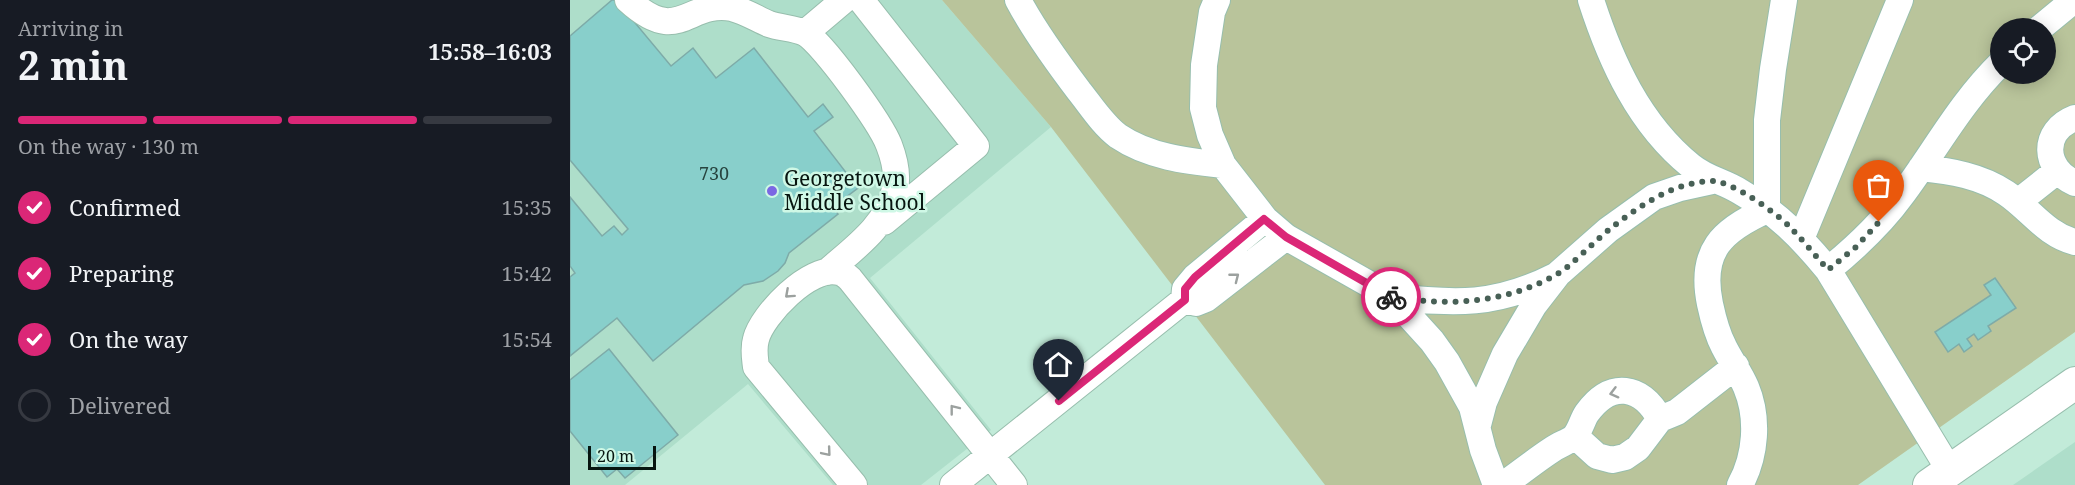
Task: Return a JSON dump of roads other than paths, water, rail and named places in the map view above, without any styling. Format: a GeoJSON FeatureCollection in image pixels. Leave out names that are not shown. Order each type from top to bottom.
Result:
{"type":"FeatureCollection","features":[{"type":"Feature","properties":{"kind":"main road"},"geometry":{"type":"LineString","coordinates":[[1939,478],[2075,383]]}},
{"type":"Feature","properties":{"kind":"street"},"geometry":{"type":"LineString","coordinates":[[628,0],[651,18],[668,21],[682,20],[714,6],[732,8],[771,25],[805,33],[845,77],[872,113],[889,143],[895,168],[895,189],[886,212],[875,230]]}},
{"type":"Feature","properties":{"kind":"street"},"geometry":{"type":"LineString","coordinates":[[805,33],[844,0]]}},
{"type":"Feature","properties":{"kind":"street"},"geometry":{"type":"LineString","coordinates":[[827,272],[976,146],[861,0]]}},
{"type":"Feature","properties":{"kind":"street"},"geometry":{"type":"LineString","coordinates":[[1018,0],[1055,59],[1096,114],[1118,135],[1148,151],[1183,161],[1223,165]]}},
{"type":"Feature","properties":{"kind":"street"},"geometry":{"type":"LineString","coordinates":[[1216,0],[1204,65],[1203,108],[1210,135],[1223,165],[1264,219],[1286,237],[1392,297],[1432,341],[1447,362],[1472,407],[1483,450],[1496,485]]}},
{"type":"Feature","properties":{"kind":"street"},"geometry":{"type":"LineString","coordinates":[[1591,0],[1614,63],[1650,123],[1691,167],[1712,181],[1733,187],[1791,228],[1828,270],[1939,478]]}},
{"type":"Feature","properties":{"kind":"street"},"geometry":{"type":"LineString","coordinates":[[1767,210],[1767,120],[1784,0]]}},
{"type":"Feature","properties":{"kind":"street"},"geometry":{"type":"LineString","coordinates":[[1801,239],[1900,0]]}},
{"type":"Feature","properties":{"kind":"street"},"geometry":{"type":"LineString","coordinates":[[2053,18],[2073,3]]}},
{"type":"Feature","properties":{"kind":"street"},"geometry":{"type":"LineString","coordinates":[[1828,270],[1856,247],[1901,197],[1943,134],[1990,76]]}},
{"type":"Feature","properties":{"kind":"street"},"geometry":{"type":"LineString","coordinates":[[2018,202],[2066,177],[2052,161],[2050,151],[2056,131],[2064,123],[2075,118]]}},
{"type":"Feature","properties":{"kind":"street"},"geometry":{"type":"LineString","coordinates":[[1921,168],[1968,175],[1993,186],[2018,202],[2043,226],[2075,242]]}},
{"type":"Feature","properties":{"kind":"street"},"geometry":{"type":"LineString","coordinates":[[1478,426],[1484,402],[1505,354],[1534,305],[1558,274],[1608,230],[1654,197],[1712,181]]}},
{"type":"Feature","properties":{"kind":"street"},"geometry":{"type":"LineString","coordinates":[[1740,485],[1745,476],[1754,444],[1754,418],[1747,389],[1724,347],[1712,317],[1706,285],[1710,256],[1724,236],[1744,220],[1767,210]]}},
{"type":"Feature","properties":{"kind":"street"},"geometry":{"type":"LineString","coordinates":[[1185,300],[1185,289],[1195,277],[1264,219]]}},
{"type":"Feature","properties":{"kind":"street"},"geometry":{"type":"LineString","coordinates":[[1185,300],[1196,303],[1206,299],[1286,237]]}},
{"type":"Feature","properties":{"kind":"street"},"geometry":{"type":"LineString","coordinates":[[854,485],[756,367],[754,354],[758,332],[780,303],[796,288],[813,277],[827,272],[839,272],[850,279],[1014,485]]}},
{"type":"Feature","properties":{"kind":"street"},"geometry":{"type":"LineString","coordinates":[[1392,297],[1445,302],[1476,302],[1533,287],[1558,274]]}},
{"type":"Feature","properties":{"kind":"street"},"geometry":{"type":"LineString","coordinates":[[953,485],[1185,300]]}},
{"type":"Feature","properties":{"kind":"street"},"geometry":{"type":"LineString","coordinates":[[1575,436],[1597,456],[1612,460],[1625,457],[1638,448],[1660,419],[1677,412],[1736,366]]}},
{"type":"Feature","properties":{"kind":"street"},"geometry":{"type":"LineString","coordinates":[[1503,485],[1575,436],[1594,405],[1604,396],[1616,390],[1638,394],[1660,419]]}},
{"type":"Feature","properties":{"kind":"place","name":"Georgetown Middle School"},"geometry":{"type":"Point","coordinates":[772,191]}}]}
